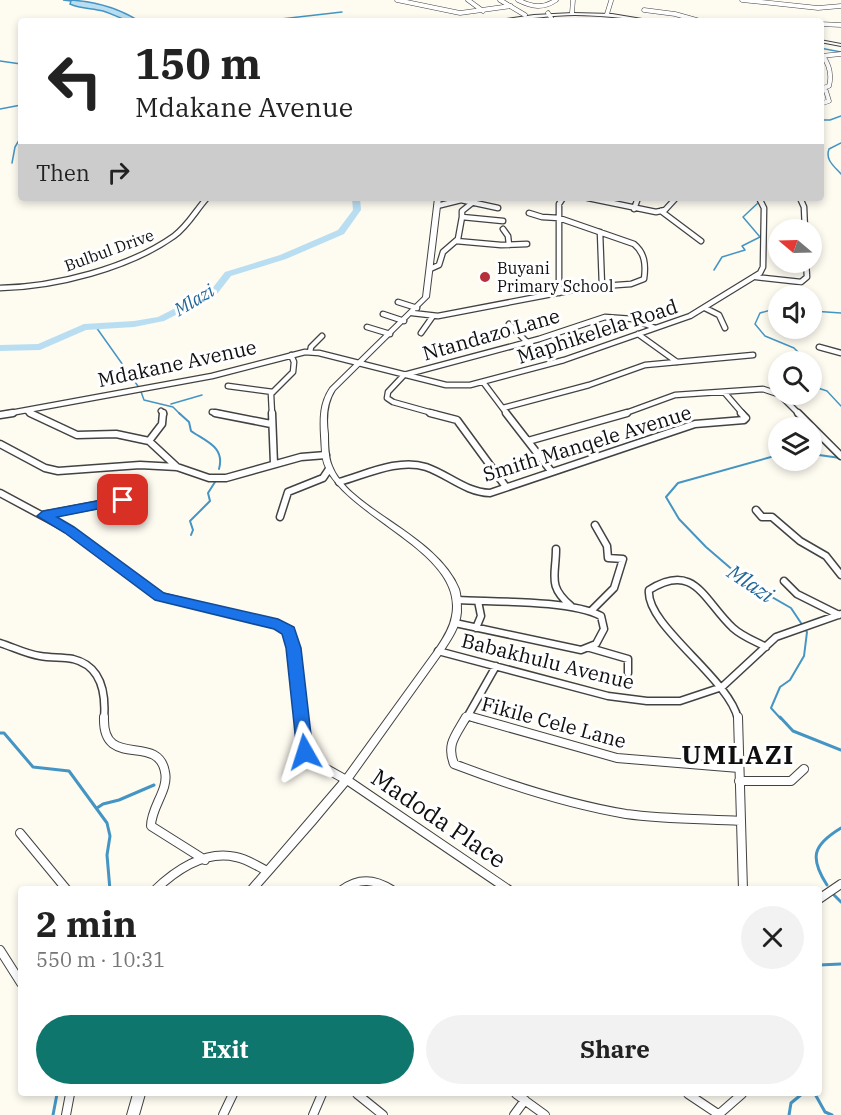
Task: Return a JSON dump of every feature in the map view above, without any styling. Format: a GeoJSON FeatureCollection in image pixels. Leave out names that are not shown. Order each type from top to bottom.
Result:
{"type":"FeatureCollection","features":[{"type":"Feature","properties":{"kind":"street"},"geometry":{"type":"LineString","coordinates":[[397,0],[456,13],[511,6]]}},
{"type":"Feature","properties":{"kind":"street"},"geometry":{"type":"LineString","coordinates":[[468,0],[483,11]]}},
{"type":"Feature","properties":{"kind":"street"},"geometry":{"type":"LineString","coordinates":[[502,1],[508,0]]}},
{"type":"Feature","properties":{"kind":"street"},"geometry":{"type":"LineString","coordinates":[[518,0],[534,8],[551,4],[556,0]]}},
{"type":"Feature","properties":{"kind":"street"},"geometry":{"type":"LineString","coordinates":[[544,0],[551,4]]}},
{"type":"Feature","properties":{"kind":"street"},"geometry":{"type":"LineString","coordinates":[[572,12],[573,0]]}},
{"type":"Feature","properties":{"kind":"street"},"geometry":{"type":"LineString","coordinates":[[742,0],[818,8],[841,6]]}},
{"type":"Feature","properties":{"kind":"street"},"geometry":{"type":"LineString","coordinates":[[502,1],[525,15]]}},
{"type":"Feature","properties":{"kind":"street"},"geometry":{"type":"LineString","coordinates":[[607,14],[610,1]]}},
{"type":"Feature","properties":{"kind":"street"},"geometry":{"type":"LineString","coordinates":[[644,10],[689,18]]}},
{"type":"Feature","properties":{"kind":"street"},"geometry":{"type":"LineString","coordinates":[[510,18],[572,12],[633,18]]}},
{"type":"Feature","properties":{"kind":"street"},"geometry":{"type":"LineString","coordinates":[[548,13],[552,18]]}},
{"type":"Feature","properties":{"kind":"street"},"geometry":{"type":"LineString","coordinates":[[664,17],[683,18]]}},
{"type":"Feature","properties":{"kind":"street"},"geometry":{"type":"LineString","coordinates":[[824,24],[840,25]]}},
{"type":"Feature","properties":{"kind":"street"},"geometry":{"type":"LineString","coordinates":[[824,42],[841,45]]}},
{"type":"Feature","properties":{"kind":"street"},"geometry":{"type":"LineString","coordinates":[[824,56],[841,56]]}},
{"type":"Feature","properties":{"kind":"street"},"geometry":{"type":"LineString","coordinates":[[824,58],[830,66],[831,83],[824,87]]}},
{"type":"Feature","properties":{"kind":"street"},"geometry":{"type":"LineString","coordinates":[[824,90],[829,101],[824,103]]}},
{"type":"Feature","properties":{"kind":"street","name":"Bulbul Drive"},"geometry":{"type":"LineString","coordinates":[[0,288],[41,285],[141,254],[176,235],[204,201]]}},
{"type":"Feature","properties":{"kind":"street"},"geometry":{"type":"LineString","coordinates":[[465,201],[498,208]]}},
{"type":"Feature","properties":{"kind":"street"},"geometry":{"type":"LineString","coordinates":[[559,293],[561,201]]}},
{"type":"Feature","properties":{"kind":"street"},"geometry":{"type":"LineString","coordinates":[[605,201],[634,209],[662,212],[701,242]]}},
{"type":"Feature","properties":{"kind":"street"},"geometry":{"type":"LineString","coordinates":[[634,209],[637,201]]}},
{"type":"Feature","properties":{"kind":"street"},"geometry":{"type":"LineString","coordinates":[[662,212],[673,201]]}},
{"type":"Feature","properties":{"kind":"street"},"geometry":{"type":"LineString","coordinates":[[760,201],[764,208],[763,267],[756,277],[801,282],[807,277],[807,273]]}},
{"type":"Feature","properties":{"kind":"street"},"geometry":{"type":"LineString","coordinates":[[801,201],[805,219]]}},
{"type":"Feature","properties":{"kind":"street"},"geometry":{"type":"LineString","coordinates":[[255,886],[346,779],[438,651],[454,623],[458,600],[454,584],[438,563],[400,531],[348,493],[329,469],[323,417],[325,402],[332,389],[415,310],[427,292],[437,202]]}},
{"type":"Feature","properties":{"kind":"street"},"geometry":{"type":"LineString","coordinates":[[430,269],[439,265],[443,252],[456,241],[462,217],[461,211],[472,203]]}},
{"type":"Feature","properties":{"kind":"street"},"geometry":{"type":"LineString","coordinates":[[398,302],[434,316],[559,293],[635,283],[644,279],[643,256],[638,246],[560,218],[529,213]]}},
{"type":"Feature","properties":{"kind":"street"},"geometry":{"type":"LineString","coordinates":[[462,217],[503,221]]}},
{"type":"Feature","properties":{"kind":"street"},"geometry":{"type":"LineString","coordinates":[[503,229],[508,236],[509,245]]}},
{"type":"Feature","properties":{"kind":"street"},"geometry":{"type":"LineString","coordinates":[[600,232],[602,286]]}},
{"type":"Feature","properties":{"kind":"street"},"geometry":{"type":"LineString","coordinates":[[456,241],[527,244]]}},
{"type":"Feature","properties":{"kind":"street","name":"Maphikelela Road"},"geometry":{"type":"LineString","coordinates":[[359,363],[452,386],[483,382],[564,360],[655,328],[705,308],[756,277]]}},
{"type":"Feature","properties":{"kind":"street"},"geometry":{"type":"LineString","coordinates":[[705,308],[719,315],[725,328]]}},
{"type":"Feature","properties":{"kind":"street"},"geometry":{"type":"LineString","coordinates":[[383,314],[404,321]]}},
{"type":"Feature","properties":{"kind":"street"},"geometry":{"type":"LineString","coordinates":[[422,333],[434,316]]}},
{"type":"Feature","properties":{"kind":"street","name":"Ntandazo Lane"},"geometry":{"type":"LineString","coordinates":[[404,375],[527,342],[604,317],[633,318],[655,328]]}},
{"type":"Feature","properties":{"kind":"street"},"geometry":{"type":"LineString","coordinates":[[509,324],[527,342]]}},
{"type":"Feature","properties":{"kind":"street"},"geometry":{"type":"LineString","coordinates":[[367,327],[390,334]]}},
{"type":"Feature","properties":{"kind":"street"},"geometry":{"type":"LineString","coordinates":[[638,334],[678,362]]}},
{"type":"Feature","properties":{"kind":"street"},"geometry":{"type":"LineString","coordinates":[[310,352],[311,347],[322,336]]}},
{"type":"Feature","properties":{"kind":"street"},"geometry":{"type":"LineString","coordinates":[[819,347],[841,352]]}},
{"type":"Feature","properties":{"kind":"street","name":"Mdakane Avenue"},"geometry":{"type":"LineString","coordinates":[[0,415],[212,376],[310,352],[359,363]]}},
{"type":"Feature","properties":{"kind":"street"},"geometry":{"type":"LineString","coordinates":[[274,464],[271,424],[273,392],[295,370],[296,364],[291,355]]}},
{"type":"Feature","properties":{"kind":"street"},"geometry":{"type":"LineString","coordinates":[[503,408],[589,385],[645,365],[753,355]]}},
{"type":"Feature","properties":{"kind":"street"},"geometry":{"type":"LineString","coordinates":[[404,375],[388,392],[389,400],[457,420],[506,487]]}},
{"type":"Feature","properties":{"kind":"street"},"geometry":{"type":"LineString","coordinates":[[483,382],[551,471]]}},
{"type":"Feature","properties":{"kind":"street"},"geometry":{"type":"LineString","coordinates":[[228,386],[273,392]]}},
{"type":"Feature","properties":{"kind":"street"},"geometry":{"type":"LineString","coordinates":[[528,441],[623,414],[669,396],[763,389],[768,391]]}},
{"type":"Feature","properties":{"kind":"street","name":"Smith Manqele Avenue"},"geometry":{"type":"LineString","coordinates":[[339,482],[411,465],[424,467],[479,492],[490,493],[695,424],[744,420],[744,413],[724,392]]}},
{"type":"Feature","properties":{"kind":"street"},"geometry":{"type":"LineString","coordinates":[[790,405],[841,456]]}},
{"type":"Feature","properties":{"kind":"street"},"geometry":{"type":"LineString","coordinates":[[26,410],[77,435],[116,434],[148,441],[158,447],[177,467]]}},
{"type":"Feature","properties":{"kind":"street"},"geometry":{"type":"LineString","coordinates":[[148,441],[164,420],[164,414],[161,411]]}},
{"type":"Feature","properties":{"kind":"street"},"geometry":{"type":"LineString","coordinates":[[212,412],[271,424]]}},
{"type":"Feature","properties":{"kind":"street"},"geometry":{"type":"LineString","coordinates":[[0,444],[45,468],[58,471],[130,464],[177,467],[202,476],[218,478],[236,476],[301,457],[326,455]]}},
{"type":"Feature","properties":{"kind":"street"},"geometry":{"type":"LineString","coordinates":[[280,517],[288,492],[323,478],[329,469]]}},
{"type":"Feature","properties":{"kind":"street"},"geometry":{"type":"LineString","coordinates":[[2,496],[69,530],[160,596],[278,625],[289,631],[305,752],[314,764],[346,779]]}},
{"type":"Feature","properties":{"kind":"street"},"geometry":{"type":"LineString","coordinates":[[43,516],[123,500]]}},
{"type":"Feature","properties":{"kind":"street"},"geometry":{"type":"LineString","coordinates":[[756,510],[762,517],[772,517],[800,541],[826,556],[841,575]]}},
{"type":"Feature","properties":{"kind":"street"},"geometry":{"type":"LineString","coordinates":[[591,611],[614,588],[619,578],[623,559],[608,558],[607,546],[595,525]]}},
{"type":"Feature","properties":{"kind":"street"},"geometry":{"type":"LineString","coordinates":[[556,549],[552,579],[555,591],[571,607]]}},
{"type":"Feature","properties":{"kind":"street"},"geometry":{"type":"LineString","coordinates":[[743,886],[738,712],[722,687],[689,655],[653,608],[648,598],[650,590],[668,579],[682,579],[695,583],[734,630],[766,646]]}},
{"type":"Feature","properties":{"kind":"street"},"geometry":{"type":"LineString","coordinates":[[784,581],[797,594],[840,615]]}},
{"type":"Feature","properties":{"kind":"street"},"geometry":{"type":"LineString","coordinates":[[458,600],[571,607],[591,611],[601,616],[604,630],[596,644],[590,648]]}},
{"type":"Feature","properties":{"kind":"street"},"geometry":{"type":"LineString","coordinates":[[476,628],[481,616],[478,601]]}},
{"type":"Feature","properties":{"kind":"street","name":"Babakhulu Avenue"},"geometry":{"type":"LineString","coordinates":[[438,651],[629,700],[680,701],[722,687],[746,668],[776,637],[840,615]]}},
{"type":"Feature","properties":{"kind":"street"},"geometry":{"type":"LineString","coordinates":[[454,623],[571,649],[590,648],[628,659],[630,661],[628,673]]}},
{"type":"Feature","properties":{"kind":"street"},"geometry":{"type":"LineString","coordinates":[[0,643],[33,655],[74,660],[84,664],[93,672],[103,684],[105,692],[103,727],[106,740],[120,748],[151,753],[164,766],[166,774],[164,784],[153,809],[151,826],[205,860]]}},
{"type":"Feature","properties":{"kind":"street"},"geometry":{"type":"LineString","coordinates":[[496,666],[451,744],[449,752],[454,764],[608,811],[740,821]]}},
{"type":"Feature","properties":{"kind":"street","name":"Fikile Cele Lane"},"geometry":{"type":"LineString","coordinates":[[468,716],[617,758],[739,768]]}},
{"type":"Feature","properties":{"kind":"street"},"geometry":{"type":"LineString","coordinates":[[740,781],[791,781],[804,769]]}},
{"type":"Feature","properties":{"kind":"street","name":"Madoda Place"},"geometry":{"type":"LineString","coordinates":[[346,779],[503,886]]}},
{"type":"Feature","properties":{"kind":"street"},"geometry":{"type":"LineString","coordinates":[[20,833],[64,886]]}},
{"type":"Feature","properties":{"kind":"street"},"geometry":{"type":"LineString","coordinates":[[159,886],[178,868],[205,860],[232,856],[267,872]]}},
{"type":"Feature","properties":{"kind":"street"},"geometry":{"type":"LineString","coordinates":[[347,886],[353,881],[363,880],[375,881],[384,886]]}},
{"type":"Feature","properties":{"kind":"street"},"geometry":{"type":"LineString","coordinates":[[822,897],[841,884]]}},
{"type":"Feature","properties":{"kind":"street"},"geometry":{"type":"LineString","coordinates":[[0,950],[18,978]]}},
{"type":"Feature","properties":{"kind":"street"},"geometry":{"type":"LineString","coordinates":[[66,1115],[70,1096]]}},
{"type":"Feature","properties":{"kind":"street"},"geometry":{"type":"LineString","coordinates":[[133,1115],[138,1096]]}},
{"type":"Feature","properties":{"kind":"street"},"geometry":{"type":"LineString","coordinates":[[223,1115],[232,1096]]}},
{"type":"Feature","properties":{"kind":"street"},"geometry":{"type":"LineString","coordinates":[[313,1115],[321,1096]]}},
{"type":"Feature","properties":{"kind":"street"},"geometry":{"type":"LineString","coordinates":[[359,1096],[383,1115]]}},
{"type":"Feature","properties":{"kind":"street"},"geometry":{"type":"LineString","coordinates":[[519,1096],[545,1115]]}},
{"type":"Feature","properties":{"kind":"street"},"geometry":{"type":"LineString","coordinates":[[691,1096],[718,1115],[740,1096]]}},
{"type":"Feature","properties":{"kind":"street"},"geometry":{"type":"LineString","coordinates":[[514,1115],[525,1100]]}},
{"type":"Feature","properties":{"kind":"water"},"geometry":{"type":"Polygon","coordinates":[[[63,0],[83,1],[102,5],[134,18],[120,18],[103,11],[78,7],[70,4],[71,1],[63,0]]]}},
{"type":"Feature","properties":{"kind":"waterway"},"geometry":{"type":"LineString","coordinates":[[290,18],[342,12]]}},
{"type":"Feature","properties":{"kind":"waterway"},"geometry":{"type":"LineString","coordinates":[[824,49],[841,52]]}},
{"type":"Feature","properties":{"kind":"waterway"},"geometry":{"type":"LineString","coordinates":[[0,61],[18,64]]}},
{"type":"Feature","properties":{"kind":"waterway"},"geometry":{"type":"LineString","coordinates":[[0,109],[18,106]]}},
{"type":"Feature","properties":{"kind":"waterway"},"geometry":{"type":"LineString","coordinates":[[824,120],[841,116]]}},
{"type":"Feature","properties":{"kind":"waterway"},"geometry":{"type":"LineString","coordinates":[[12,163],[18,142]]}},
{"type":"Feature","properties":{"kind":"waterway"},"geometry":{"type":"LineString","coordinates":[[841,143],[829,149],[828,153],[831,163],[841,174]]}},
{"type":"Feature","properties":{"kind":"waterway","name":"Mlazi"},"geometry":{"type":"LineString","coordinates":[[0,348],[40,347],[84,327],[134,324],[161,319],[214,292],[228,274],[283,257],[341,232],[357,210],[356,201]]}},
{"type":"Feature","properties":{"kind":"waterway"},"geometry":{"type":"LineString","coordinates":[[714,270],[722,257],[745,250],[742,246],[760,237],[743,217],[759,202]]}},
{"type":"Feature","properties":{"kind":"waterway"},"geometry":{"type":"LineString","coordinates":[[768,311],[760,313],[755,324],[768,337]]}},
{"type":"Feature","properties":{"kind":"waterway"},"geometry":{"type":"LineString","coordinates":[[822,312],[841,313]]}},
{"type":"Feature","properties":{"kind":"waterway"},"geometry":{"type":"LineString","coordinates":[[96,327],[140,389],[144,400],[173,407],[179,413]]}},
{"type":"Feature","properties":{"kind":"waterway"},"geometry":{"type":"LineString","coordinates":[[772,339],[797,351]]}},
{"type":"Feature","properties":{"kind":"waterway"},"geometry":{"type":"LineString","coordinates":[[822,389],[827,391],[841,406]]}},
{"type":"Feature","properties":{"kind":"waterway"},"geometry":{"type":"LineString","coordinates":[[171,404],[202,395]]}},
{"type":"Feature","properties":{"kind":"waterway"},"geometry":{"type":"LineString","coordinates":[[179,413],[189,422],[191,431],[217,450],[219,469]]}},
{"type":"Feature","properties":{"kind":"waterway","name":"Mlazi"},"geometry":{"type":"LineString","coordinates":[[822,455],[840,458]]}},
{"type":"Feature","properties":{"kind":"waterway","name":"Mlazi"},"geometry":{"type":"LineString","coordinates":[[768,458],[678,483],[666,497],[679,519],[706,547],[749,584],[791,608],[807,632],[804,656],[790,680],[780,687],[771,708],[781,719]]}},
{"type":"Feature","properties":{"kind":"waterway"},"geometry":{"type":"LineString","coordinates":[[191,535],[193,530],[190,521],[210,501],[208,493],[215,482]]}},
{"type":"Feature","properties":{"kind":"waterway","name":"Mlazi"},"geometry":{"type":"LineString","coordinates":[[780,717],[793,731],[841,750]]}},
{"type":"Feature","properties":{"kind":"waterway"},"geometry":{"type":"LineString","coordinates":[[0,733],[4,733],[33,767],[69,771],[107,823],[110,836],[107,855],[110,886]]}},
{"type":"Feature","properties":{"kind":"waterway"},"geometry":{"type":"LineString","coordinates":[[97,808],[154,785]]}},
{"type":"Feature","properties":{"kind":"waterway","name":"Mlazi"},"geometry":{"type":"LineString","coordinates":[[827,885],[818,867],[817,852],[824,840],[841,828]]}},
{"type":"Feature","properties":{"kind":"waterway"},"geometry":{"type":"LineString","coordinates":[[833,894],[841,902]]}},
{"type":"Feature","properties":{"kind":"waterway"},"geometry":{"type":"LineString","coordinates":[[822,965],[841,964]]}},
{"type":"Feature","properties":{"kind":"waterway"},"geometry":{"type":"LineString","coordinates":[[53,1115],[57,1096]]}},
{"type":"Feature","properties":{"kind":"waterway"},"geometry":{"type":"LineString","coordinates":[[789,1115],[791,1103],[800,1096]]}},
{"type":"Feature","properties":{"kind":"waterway"},"geometry":{"type":"LineString","coordinates":[[816,1096],[825,1112],[832,1115]]}},
{"type":"Feature","properties":{"kind":"place","name":"Buyani Primary School"},"geometry":{"type":"Point","coordinates":[485,277]}},
{"type":"Feature","properties":{"kind":"district","name":"UMLAZI"},"geometry":{"type":"Point","coordinates":[738,754]}},
{"type":"Feature","properties":{"kind":"route"},"geometry":{"type":"LineString","coordinates":[[123,500],[43,516],[69,530],[160,596],[278,625],[289,631],[292,636],[305,752]]}}]}
